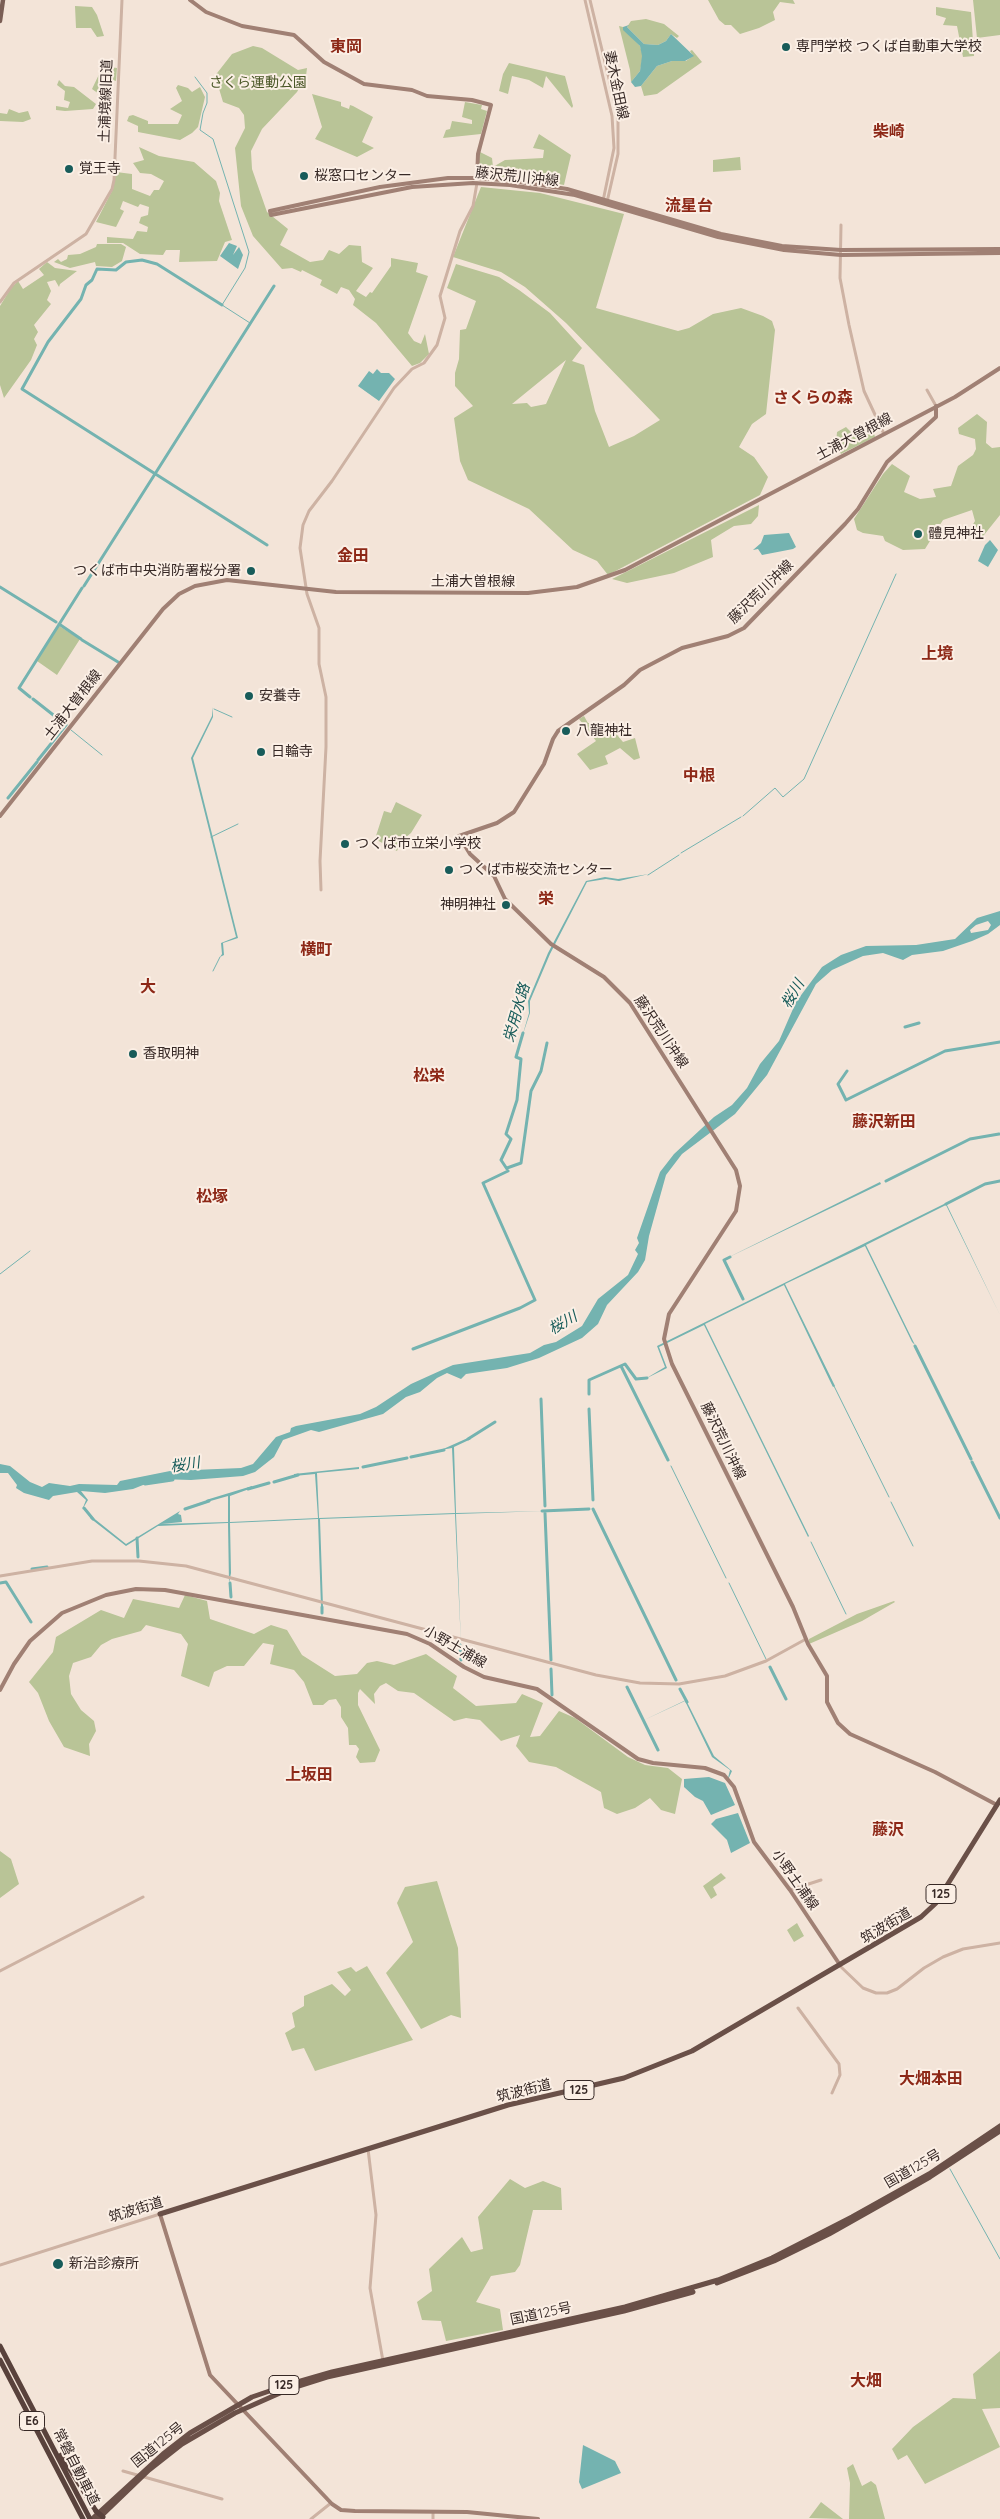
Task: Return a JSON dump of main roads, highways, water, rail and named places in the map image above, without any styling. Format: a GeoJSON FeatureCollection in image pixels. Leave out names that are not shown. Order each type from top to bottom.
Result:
{"type":"FeatureCollection","features":[{"type":"Feature","properties":{"kind":"highway","name":"筑波街道"},"geometry":{"type":"LineString","coordinates":[[160,2214],[508,2105],[604,2084],[652,2069],[706,2044],[912,1924],[929,1910],[998,1803]]}},
{"type":"Feature","properties":{"kind":"highway","name":"国道125号"},"geometry":{"type":"LineString","coordinates":[[102,2518],[140,2476],[182,2444],[243,2409],[298,2386],[383,2363],[625,2307],[690,2289],[730,2275],[792,2248],[852,2217],[928,2174],[1000,2126]]}},
{"type":"Feature","properties":{"kind":"highway","name":"国道125号"},"geometry":{"type":"LineString","coordinates":[[88,2519],[200,2426],[238,2404],[287,2384],[648,2306],[734,2277],[797,2250],[853,2221],[930,2177],[1000,2131]]}},
{"type":"Feature","properties":{"kind":"highway","name":"常磐自動車道"},"geometry":{"type":"LineString","coordinates":[[0,2346],[40,2421],[88,2519]]}},
{"type":"Feature","properties":{"kind":"highway","name":"常磐自動車道"},"geometry":{"type":"LineString","coordinates":[[0,2360],[64,2483],[88,2519]]}},
{"type":"Feature","properties":{"kind":"highway"},"geometry":{"type":"LineString","coordinates":[[40,2421],[102,2518]]}},
{"type":"Feature","properties":{"kind":"highway"},"geometry":{"type":"LineString","coordinates":[[64,2483],[79,2519]]}},
{"type":"Feature","properties":{"kind":"main road"},"geometry":{"type":"LineString","coordinates":[[0,21],[3,0]]}},
{"type":"Feature","properties":{"kind":"main road","name":"藤沢荒川沖線"},"geometry":{"type":"LineString","coordinates":[[190,0],[206,12],[242,26],[294,35],[324,62],[368,85],[386,85],[427,96],[472,100],[491,105],[478,154],[477,181]]}},
{"type":"Feature","properties":{"kind":"main road","name":"藤沢荒川沖線"},"geometry":{"type":"LineString","coordinates":[[477,181],[412,187],[271,215],[270,211],[388,186],[448,178],[551,186],[721,234],[755,242],[799,248],[841,252],[1000,253]]}},
{"type":"Feature","properties":{"kind":"main road","name":"藤沢荒川沖線"},"geometry":{"type":"LineString","coordinates":[[841,252],[1000,249]]}},
{"type":"Feature","properties":{"kind":"main road","name":"土浦大曽根線"},"geometry":{"type":"LineString","coordinates":[[0,816],[163,608],[179,594],[205,583],[228,580],[306,590],[528,593],[577,587],[625,570],[966,391],[1000,368]]}},
{"type":"Feature","properties":{"kind":"main road","name":"藤沢荒川沖線"},"geometry":{"type":"LineString","coordinates":[[936,406],[936,418],[887,462],[858,509],[744,628],[728,636],[682,648],[660,661],[642,668],[624,685],[558,731],[544,764],[514,812],[497,823],[459,836],[470,854],[494,876],[505,899],[551,944],[604,978],[630,1003],[728,1156],[739,1178],[739,1198],[736,1210],[669,1314],[664,1339],[672,1364],[793,1607],[806,1639],[826,1676],[828,1705],[844,1730],[998,1803]]}},
{"type":"Feature","properties":{"kind":"main road","name":"小野土浦線"},"geometry":{"type":"LineString","coordinates":[[0,1690],[22,1652],[62,1613],[106,1595],[136,1589],[165,1590],[401,1632],[430,1644],[484,1677],[537,1689],[638,1759],[653,1763],[705,1768],[722,1773],[734,1786],[754,1842],[790,1890],[840,1966]]}},
{"type":"Feature","properties":{"kind":"main road"},"geometry":{"type":"LineString","coordinates":[[160,2214],[210,2375],[331,2503],[344,2510],[467,2512],[538,2519]]}},
{"type":"Feature","properties":{"kind":"water"},"geometry":{"type":"Polygon","coordinates":[[[629,25],[627,27],[644,44],[658,45],[666,41],[671,34],[694,56],[685,61],[672,61],[657,66],[641,86],[635,87],[631,82],[640,71],[642,56],[640,46],[623,30],[623,27],[629,25]]]}},
{"type":"Feature","properties":{"kind":"water"},"geometry":{"type":"Polygon","coordinates":[[[229,243],[237,246],[233,255],[239,247],[243,255],[238,269],[220,256],[229,243]]]}},
{"type":"Feature","properties":{"kind":"water"},"geometry":{"type":"Polygon","coordinates":[[[377,369],[381,373],[389,373],[395,379],[379,401],[358,386],[369,371],[373,374],[377,369]]]}},
{"type":"Feature","properties":{"kind":"water"},"geometry":{"type":"Polygon","coordinates":[[[789,533],[796,547],[793,549],[762,555],[758,549],[753,550],[761,543],[764,535],[789,533]]]}},
{"type":"Feature","properties":{"kind":"water"},"geometry":{"type":"Polygon","coordinates":[[[990,540],[998,550],[988,567],[978,561],[985,545],[990,540]]]}},
{"type":"Feature","properties":{"kind":"water"},"geometry":{"type":"Polygon","coordinates":[[[213,707],[213,717],[193,758],[238,938],[223,943],[224,955],[220,957],[222,954],[221,943],[236,937],[191,758],[212,716],[213,707]]]}},
{"type":"Feature","properties":{"kind":"water"},"geometry":{"type":"Polygon","coordinates":[[[649,874],[619,881],[606,879],[587,882],[550,954],[530,1001],[530,1013],[522,1037],[529,1013],[528,1001],[548,953],[586,881],[605,877],[618,879],[649,874]]]}},
{"type":"Feature","properties":{"kind":"water"},"geometry":{"type":"Polygon","coordinates":[[[1000,911],[1000,925],[988,934],[943,951],[912,955],[903,960],[883,953],[863,956],[832,970],[816,984],[767,1075],[735,1114],[682,1154],[666,1175],[649,1236],[645,1260],[638,1272],[607,1305],[598,1324],[582,1338],[539,1358],[507,1368],[466,1374],[461,1379],[447,1373],[437,1378],[420,1392],[406,1397],[383,1414],[319,1432],[311,1430],[283,1440],[274,1457],[255,1472],[243,1476],[191,1480],[158,1479],[133,1489],[105,1493],[81,1491],[88,1500],[82,1510],[86,1500],[77,1492],[53,1496],[49,1500],[24,1493],[16,1488],[17,1485],[8,1473],[0,1473],[0,1464],[10,1466],[30,1482],[42,1487],[49,1483],[70,1486],[79,1484],[117,1485],[120,1481],[170,1471],[241,1468],[253,1464],[276,1437],[290,1432],[291,1428],[296,1426],[360,1414],[376,1407],[411,1384],[453,1365],[530,1353],[544,1345],[556,1342],[582,1326],[598,1299],[628,1275],[638,1254],[635,1250],[639,1243],[637,1238],[660,1172],[674,1154],[714,1117],[732,1105],[747,1088],[760,1064],[779,1041],[796,1002],[822,967],[841,955],[866,946],[916,945],[955,939],[977,918],[1000,911]],[[988,921],[976,925],[970,930],[971,933],[988,930],[991,925],[988,921]]]}},
{"type":"Feature","properties":{"kind":"water"},"geometry":{"type":"Polygon","coordinates":[[[880,1182],[881,1184],[723,1260],[880,1182]]]}},
{"type":"Feature","properties":{"kind":"water"},"geometry":{"type":"Polygon","coordinates":[[[946,1203],[1000,1315],[946,1205],[866,1245],[915,1345],[865,1246],[785,1284],[835,1386],[833,1387],[784,1285],[705,1324],[808,1537],[704,1325],[659,1347],[667,1368],[645,1379],[665,1367],[657,1346],[946,1203]]]}},
{"type":"Feature","properties":{"kind":"water"},"geometry":{"type":"Polygon","coordinates":[[[470,1437],[471,1439],[454,1447],[456,1513],[546,1511],[456,1514],[461,1645],[455,1514],[320,1519],[323,1607],[321,1607],[318,1519],[230,1523],[231,1573],[229,1583],[228,1523],[158,1526],[126,1546],[90,1518],[91,1516],[126,1544],[180,1511],[178,1514],[181,1515],[182,1522],[161,1524],[228,1522],[228,1496],[207,1502],[206,1500],[252,1486],[252,1488],[230,1496],[230,1522],[318,1518],[315,1474],[294,1476],[294,1474],[359,1467],[359,1469],[317,1473],[319,1518],[455,1513],[452,1448],[441,1450],[470,1437]]]}},
{"type":"Feature","properties":{"kind":"water"},"geometry":{"type":"Polygon","coordinates":[[[686,1700],[714,1756],[732,1771],[727,1782],[730,1770],[712,1757],[685,1701],[642,1721],[686,1700]]]}},
{"type":"Feature","properties":{"kind":"water"},"geometry":{"type":"Polygon","coordinates":[[[709,1777],[725,1783],[735,1805],[711,1815],[703,1801],[695,1797],[684,1787],[684,1779],[709,1777]]]}},
{"type":"Feature","properties":{"kind":"water"},"geometry":{"type":"Polygon","coordinates":[[[738,1813],[750,1843],[731,1853],[727,1840],[711,1824],[716,1819],[738,1813]]]}},
{"type":"Feature","properties":{"kind":"water"},"geometry":{"type":"Polygon","coordinates":[[[583,2445],[615,2461],[621,2473],[582,2489],[579,2482],[583,2445]]]}},
{"type":"Feature","properties":{"kind":"waterway"},"geometry":{"type":"LineString","coordinates":[[195,77],[207,93],[207,103],[200,130],[213,139],[249,252],[245,268],[222,305],[250,323]]}},
{"type":"Feature","properties":{"kind":"waterway"},"geometry":{"type":"LineString","coordinates":[[222,305],[157,264],[142,260],[126,262],[116,270],[97,269],[92,280],[86,285],[81,299],[48,342],[22,389],[267,545]]}},
{"type":"Feature","properties":{"kind":"waterway"},"geometry":{"type":"LineString","coordinates":[[84,586],[274,286]]}},
{"type":"Feature","properties":{"kind":"waterway"},"geometry":{"type":"LineString","coordinates":[[743,816],[775,788],[783,797],[804,779],[896,574]]}},
{"type":"Feature","properties":{"kind":"waterway"},"geometry":{"type":"LineString","coordinates":[[0,587],[56,622]]}},
{"type":"Feature","properties":{"kind":"waterway"},"geometry":{"type":"LineString","coordinates":[[30,697],[19,688],[82,588]]}},
{"type":"Feature","properties":{"kind":"waterway"},"geometry":{"type":"LineString","coordinates":[[59,624],[81,639]]}},
{"type":"Feature","properties":{"kind":"waterway"},"geometry":{"type":"LineString","coordinates":[[82,640],[118,662]]}},
{"type":"Feature","properties":{"kind":"waterway"},"geometry":{"type":"LineString","coordinates":[[33,699],[66,725],[38,760]]}},
{"type":"Feature","properties":{"kind":"waterway"},"geometry":{"type":"LineString","coordinates":[[214,709],[232,717]]}},
{"type":"Feature","properties":{"kind":"waterway"},"geometry":{"type":"LineString","coordinates":[[71,730],[102,755]]}},
{"type":"Feature","properties":{"kind":"waterway"},"geometry":{"type":"LineString","coordinates":[[8,798],[37,762]]}},
{"type":"Feature","properties":{"kind":"waterway"},"geometry":{"type":"LineString","coordinates":[[681,853],[741,817]]}},
{"type":"Feature","properties":{"kind":"waterway"},"geometry":{"type":"LineString","coordinates":[[211,837],[238,824]]}},
{"type":"Feature","properties":{"kind":"waterway"},"geometry":{"type":"LineString","coordinates":[[648,875],[679,855]]}},
{"type":"Feature","properties":{"kind":"waterway"},"geometry":{"type":"LineString","coordinates":[[213,971],[220,957]]}},
{"type":"Feature","properties":{"kind":"waterway"},"geometry":{"type":"LineString","coordinates":[[905,1027],[919,1023]]}},
{"type":"Feature","properties":{"kind":"waterway","name":"栄用水路"},"geometry":{"type":"LineString","coordinates":[[507,1169],[501,1160],[511,1139],[506,1134],[517,1100],[521,1059],[516,1057],[523,1033]]}},
{"type":"Feature","properties":{"kind":"waterway"},"geometry":{"type":"LineString","coordinates":[[847,1071],[838,1084],[846,1100],[945,1051],[1000,1042]]}},
{"type":"Feature","properties":{"kind":"waterway"},"geometry":{"type":"LineString","coordinates":[[507,1168],[521,1163],[531,1091],[541,1071],[547,1043]]}},
{"type":"Feature","properties":{"kind":"waterway"},"geometry":{"type":"LineString","coordinates":[[886,1181],[970,1139],[999,1134]]}},
{"type":"Feature","properties":{"kind":"waterway","name":"栄用水路"},"geometry":{"type":"LineString","coordinates":[[413,1349],[520,1308],[535,1300],[483,1183],[508,1171]]}},
{"type":"Feature","properties":{"kind":"waterway"},"geometry":{"type":"LineString","coordinates":[[946,1204],[985,1184],[1000,1181]]}},
{"type":"Feature","properties":{"kind":"waterway"},"geometry":{"type":"LineString","coordinates":[[0,1274],[30,1251]]}},
{"type":"Feature","properties":{"kind":"waterway"},"geometry":{"type":"LineString","coordinates":[[730,1257],[724,1260],[743,1299]]}},
{"type":"Feature","properties":{"kind":"waterway"},"geometry":{"type":"LineString","coordinates":[[915,1346],[971,1459]]}},
{"type":"Feature","properties":{"kind":"waterway"},"geometry":{"type":"LineString","coordinates":[[589,1394],[589,1380],[625,1364],[636,1379],[647,1378]]}},
{"type":"Feature","properties":{"kind":"waterway"},"geometry":{"type":"LineString","coordinates":[[621,1366],[668,1460]]}},
{"type":"Feature","properties":{"kind":"waterway"},"geometry":{"type":"LineString","coordinates":[[834,1386],[889,1497]]}},
{"type":"Feature","properties":{"kind":"waterway"},"geometry":{"type":"LineString","coordinates":[[541,1399],[545,1506]]}},
{"type":"Feature","properties":{"kind":"waterway"},"geometry":{"type":"LineString","coordinates":[[589,1409],[593,1500]]}},
{"type":"Feature","properties":{"kind":"waterway"},"geometry":{"type":"LineString","coordinates":[[468,1439],[495,1422]]}},
{"type":"Feature","properties":{"kind":"waterway"},"geometry":{"type":"LineString","coordinates":[[411,1457],[444,1450]]}},
{"type":"Feature","properties":{"kind":"waterway"},"geometry":{"type":"LineString","coordinates":[[363,1467],[407,1458]]}},
{"type":"Feature","properties":{"kind":"waterway"},"geometry":{"type":"LineString","coordinates":[[972,1462],[1000,1518]]}},
{"type":"Feature","properties":{"kind":"waterway"},"geometry":{"type":"LineString","coordinates":[[671,1466],[726,1578]]}},
{"type":"Feature","properties":{"kind":"waterway"},"geometry":{"type":"LineString","coordinates":[[274,1482],[298,1475]]}},
{"type":"Feature","properties":{"kind":"waterway","name":"桜川"},"geometry":{"type":"LineString","coordinates":[[145,1483],[172,1479]]}},
{"type":"Feature","properties":{"kind":"waterway"},"geometry":{"type":"LineString","coordinates":[[248,1489],[269,1483]]}},
{"type":"Feature","properties":{"kind":"waterway"},"geometry":{"type":"LineString","coordinates":[[185,1509],[209,1501]]}},
{"type":"Feature","properties":{"kind":"waterway"},"geometry":{"type":"LineString","coordinates":[[891,1502],[913,1546]]}},
{"type":"Feature","properties":{"kind":"waterway"},"geometry":{"type":"LineString","coordinates":[[84,1508],[93,1519]]}},
{"type":"Feature","properties":{"kind":"waterway"},"geometry":{"type":"LineString","coordinates":[[542,1511],[589,1509]]}},
{"type":"Feature","properties":{"kind":"waterway"},"geometry":{"type":"LineString","coordinates":[[593,1509],[676,1680]]}},
{"type":"Feature","properties":{"kind":"waterway"},"geometry":{"type":"LineString","coordinates":[[545,1513],[551,1660]]}},
{"type":"Feature","properties":{"kind":"waterway"},"geometry":{"type":"LineString","coordinates":[[137,1538],[138,1557]]}},
{"type":"Feature","properties":{"kind":"waterway"},"geometry":{"type":"LineString","coordinates":[[811,1542],[846,1614]]}},
{"type":"Feature","properties":{"kind":"waterway"},"geometry":{"type":"LineString","coordinates":[[32,1569],[47,1567]]}},
{"type":"Feature","properties":{"kind":"waterway"},"geometry":{"type":"LineString","coordinates":[[0,1583],[6,1582],[31,1622]]}},
{"type":"Feature","properties":{"kind":"waterway"},"geometry":{"type":"LineString","coordinates":[[230,1583],[231,1597]]}},
{"type":"Feature","properties":{"kind":"waterway"},"geometry":{"type":"LineString","coordinates":[[729,1583],[766,1659]]}},
{"type":"Feature","properties":{"kind":"waterway"},"geometry":{"type":"LineString","coordinates":[[322,1607],[322,1613]]}},
{"type":"Feature","properties":{"kind":"waterway"},"geometry":{"type":"LineString","coordinates":[[460,1645],[461,1660]]}},
{"type":"Feature","properties":{"kind":"waterway"},"geometry":{"type":"LineString","coordinates":[[770,1667],[786,1699]]}},
{"type":"Feature","properties":{"kind":"waterway"},"geometry":{"type":"LineString","coordinates":[[551,1669],[552,1695]]}},
{"type":"Feature","properties":{"kind":"waterway"},"geometry":{"type":"LineString","coordinates":[[627,1687],[658,1750]]}},
{"type":"Feature","properties":{"kind":"waterway"},"geometry":{"type":"LineString","coordinates":[[680,1689],[687,1702]]}},
{"type":"Feature","properties":{"kind":"waterway"},"geometry":{"type":"LineString","coordinates":[[950,2169],[1000,2259]]}},
{"type":"Feature","properties":{"kind":"place","name":"専門学校 つくば自動車大学校"},"geometry":{"type":"Point","coordinates":[786,47]}},
{"type":"Feature","properties":{"kind":"place","name":"覚王寺"},"geometry":{"type":"Point","coordinates":[69,169]}},
{"type":"Feature","properties":{"kind":"place","name":"桜窓口センター"},"geometry":{"type":"Point","coordinates":[304,176]}},
{"type":"Feature","properties":{"kind":"place","name":"體見神社"},"geometry":{"type":"Point","coordinates":[918,534]}},
{"type":"Feature","properties":{"kind":"place","name":"つくば市中央消防署桜分署"},"geometry":{"type":"Point","coordinates":[251,571]}},
{"type":"Feature","properties":{"kind":"place","name":"安養寺"},"geometry":{"type":"Point","coordinates":[249,696]}},
{"type":"Feature","properties":{"kind":"place","name":"八龍神社"},"geometry":{"type":"Point","coordinates":[566,731]}},
{"type":"Feature","properties":{"kind":"place","name":"日輪寺"},"geometry":{"type":"Point","coordinates":[261,752]}},
{"type":"Feature","properties":{"kind":"place","name":"つくば市立栄小学校"},"geometry":{"type":"Point","coordinates":[345,844]}},
{"type":"Feature","properties":{"kind":"place","name":"つくば市桜交流センター"},"geometry":{"type":"Point","coordinates":[449,870]}},
{"type":"Feature","properties":{"kind":"place","name":"神明神社"},"geometry":{"type":"Point","coordinates":[506,905]}},
{"type":"Feature","properties":{"kind":"place","name":"香取明神"},"geometry":{"type":"Point","coordinates":[133,1054]}},
{"type":"Feature","properties":{"kind":"place","name":"新治診療所"},"geometry":{"type":"Point","coordinates":[58,2264]}},
{"type":"Feature","properties":{"kind":"district","name":"東岡"},"geometry":{"type":"Point","coordinates":[346,47]}},
{"type":"Feature","properties":{"kind":"district","name":"柴崎"},"geometry":{"type":"Point","coordinates":[889,132]}},
{"type":"Feature","properties":{"kind":"district","name":"流星台"},"geometry":{"type":"Point","coordinates":[689,206]}},
{"type":"Feature","properties":{"kind":"district","name":"さくらの森"},"geometry":{"type":"Point","coordinates":[813,398]}},
{"type":"Feature","properties":{"kind":"district","name":"金田"},"geometry":{"type":"Point","coordinates":[353,556]}},
{"type":"Feature","properties":{"kind":"district","name":"上境"},"geometry":{"type":"Point","coordinates":[937,654]}},
{"type":"Feature","properties":{"kind":"district","name":"中根"},"geometry":{"type":"Point","coordinates":[699,776]}},
{"type":"Feature","properties":{"kind":"district","name":"栄"},"geometry":{"type":"Point","coordinates":[546,899]}},
{"type":"Feature","properties":{"kind":"district","name":"横町"},"geometry":{"type":"Point","coordinates":[316,950]}},
{"type":"Feature","properties":{"kind":"district","name":"大"},"geometry":{"type":"Point","coordinates":[148,987]}},
{"type":"Feature","properties":{"kind":"district","name":"松栄"},"geometry":{"type":"Point","coordinates":[429,1076]}},
{"type":"Feature","properties":{"kind":"district","name":"藤沢新田"},"geometry":{"type":"Point","coordinates":[884,1122]}},
{"type":"Feature","properties":{"kind":"district","name":"松塚"},"geometry":{"type":"Point","coordinates":[212,1197]}},
{"type":"Feature","properties":{"kind":"district","name":"上坂田"},"geometry":{"type":"Point","coordinates":[309,1775]}},
{"type":"Feature","properties":{"kind":"district","name":"藤沢"},"geometry":{"type":"Point","coordinates":[888,1830]}},
{"type":"Feature","properties":{"kind":"district","name":"大畑本田"},"geometry":{"type":"Point","coordinates":[931,2079]}},
{"type":"Feature","properties":{"kind":"district","name":"大畑"},"geometry":{"type":"Point","coordinates":[866,2381]}},
{"type":"Feature","properties":{"kind":"park label","name":"さくら運動公園"},"geometry":{"type":"Point","coordinates":[258,83]}}]}
